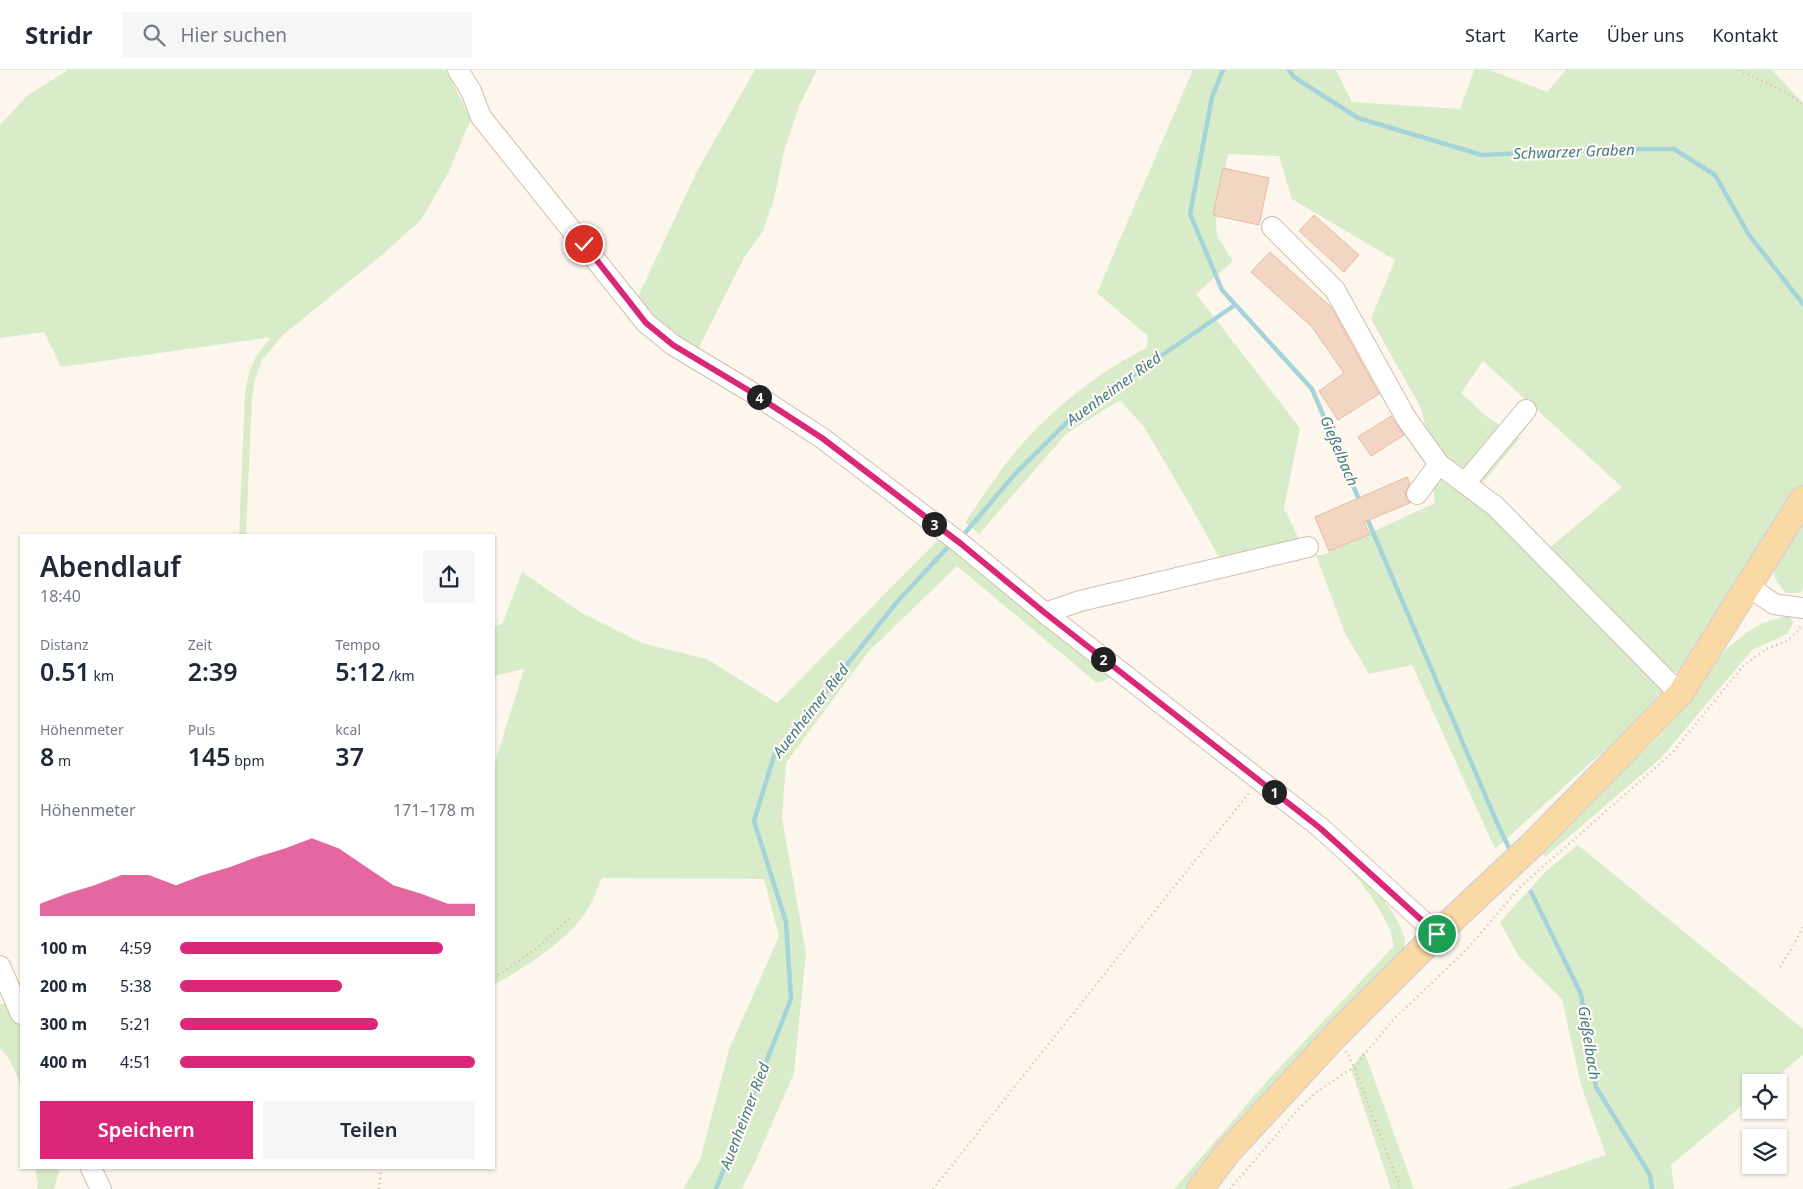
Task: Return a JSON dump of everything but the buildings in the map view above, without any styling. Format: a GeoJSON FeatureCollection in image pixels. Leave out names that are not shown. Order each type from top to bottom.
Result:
{"type":"FeatureCollection","features":[{"type":"Feature","properties":{"kind":"main road"},"geometry":{"type":"LineString","coordinates":[[1200,1189],[1229,1151],[1324,1048],[1437,934],[1514,877],[1532,845],[1680,694],[1803,499]]}},
{"type":"Feature","properties":{"kind":"street"},"geometry":{"type":"LineString","coordinates":[[458,70],[471,91],[481,117],[646,323],[673,345],[748,390],[822,438],[960,543],[1045,613],[1320,828],[1437,934]]}},
{"type":"Feature","properties":{"kind":"street"},"geometry":{"type":"LineString","coordinates":[[1272,228],[1335,290],[1406,418],[1439,464],[1494,506],[1680,694]]}},
{"type":"Feature","properties":{"kind":"street"},"geometry":{"type":"LineString","coordinates":[[1465,484],[1526,410]]}},
{"type":"Feature","properties":{"kind":"street"},"geometry":{"type":"LineString","coordinates":[[1417,494],[1439,464]]}},
{"type":"Feature","properties":{"kind":"street"},"geometry":{"type":"LineString","coordinates":[[1045,613],[1080,601],[1308,547]]}},
{"type":"Feature","properties":{"kind":"street"},"geometry":{"type":"LineString","coordinates":[[1748,586],[1774,604],[1803,608]]}},
{"type":"Feature","properties":{"kind":"street"},"geometry":{"type":"LineString","coordinates":[[0,966],[20,1012]]}},
{"type":"Feature","properties":{"kind":"street"},"geometry":{"type":"LineString","coordinates":[[91,1169],[101,1189]]}},
{"type":"Feature","properties":{"kind":"path"},"geometry":{"type":"LineString","coordinates":[[1740,70],[1786,92],[1803,105]]}},
{"type":"Feature","properties":{"kind":"path"},"geometry":{"type":"LineString","coordinates":[[1230,1189],[1296,1112],[1315,1093],[1354,1067],[1391,1022],[1469,947],[1514,877],[1540,869],[1672,753],[1744,665],[1766,649],[1787,641],[1799,630],[1803,617]]}},
{"type":"Feature","properties":{"kind":"path"},"geometry":{"type":"LineString","coordinates":[[933,1189],[1259,781]]}},
{"type":"Feature","properties":{"kind":"path"},"geometry":{"type":"LineString","coordinates":[[495,977],[536,949],[570,917]]}},
{"type":"Feature","properties":{"kind":"path"},"geometry":{"type":"LineString","coordinates":[[1780,967],[1803,926]]}},
{"type":"Feature","properties":{"kind":"path"},"geometry":{"type":"LineString","coordinates":[[1354,1067],[1401,1189]]}},
{"type":"Feature","properties":{"kind":"path"},"geometry":{"type":"LineString","coordinates":[[379,1189],[381,1169]]}},
{"type":"Feature","properties":{"kind":"green space"},"geometry":{"type":"Polygon","coordinates":[[[68,70],[446,70],[471,119],[449,171],[421,220],[383,254],[283,335],[262,360],[255,379],[252,397],[246,534],[239,534],[245,394],[248,376],[253,363],[271,337],[61,367],[44,332],[0,338],[0,125],[27,96],[68,70]]]}},
{"type":"Feature","properties":{"kind":"green space"},"geometry":{"type":"Polygon","coordinates":[[[755,70],[817,70],[799,106],[784,151],[774,199],[763,231],[744,258],[696,353],[662,328],[637,299],[697,171],[755,70]]]}},
{"type":"Feature","properties":{"kind":"green space"},"geometry":{"type":"Polygon","coordinates":[[[1193,70],[1336,70],[1352,102],[1460,109],[1474,70],[1490,70],[1547,92],[1566,70],[1772,70],[1803,103],[1803,486],[1679,672],[1668,672],[1546,551],[1622,487],[1483,361],[1461,393],[1486,416],[1520,438],[1479,487],[1431,446],[1420,406],[1371,319],[1395,260],[1292,199],[1279,156],[1228,154],[1216,220],[1217,236],[1233,261],[1196,294],[1300,428],[1284,508],[1303,548],[1223,565],[1144,427],[1120,400],[1066,434],[979,534],[965,522],[1005,465],[1040,425],[1073,395],[1091,382],[1147,348],[1148,336],[1097,293],[1193,70]]]}},
{"type":"Feature","properties":{"kind":"green space"},"geometry":{"type":"Polygon","coordinates":[[[1431,474],[1503,520],[1668,693],[1495,849],[1412,665],[1369,674],[1345,633],[1316,555],[1322,555],[1435,503],[1431,474]]]}},
{"type":"Feature","properties":{"kind":"green space"},"geometry":{"type":"Polygon","coordinates":[[[1803,515],[1803,588],[1801,593],[1786,593],[1775,577],[1775,571],[1780,555],[1803,515]]]}},
{"type":"Feature","properties":{"kind":"green space"},"geometry":{"type":"Polygon","coordinates":[[[939,539],[1115,676],[1097,683],[957,566],[868,652],[786,763],[782,818],[806,953],[794,1073],[742,1189],[683,1189],[700,1160],[729,1050],[779,936],[764,879],[602,878],[589,907],[571,930],[546,951],[495,984],[495,763],[524,669],[495,676],[495,627],[503,623],[522,572],[582,613],[642,643],[707,659],[777,703],[939,539]]]}},
{"type":"Feature","properties":{"kind":"green space"},"geometry":{"type":"Polygon","coordinates":[[[1786,616],[1791,618],[1793,623],[1787,634],[1752,650],[1660,759],[1545,857],[1541,849],[1661,735],[1680,713],[1726,649],[1749,631],[1763,623],[1786,616]]]}},
{"type":"Feature","properties":{"kind":"green space"},"geometry":{"type":"Polygon","coordinates":[[[1258,789],[1319,836],[1381,896],[1395,917],[1404,936],[1404,951],[1189,1189],[1174,1189],[1267,1081],[1394,946],[1388,926],[1376,903],[1362,884],[1330,850],[1258,789]]]}},
{"type":"Feature","properties":{"kind":"green space"},"geometry":{"type":"Polygon","coordinates":[[[1578,845],[1803,1029],[1803,1055],[1780,1074],[1742,1074],[1742,1106],[1671,1165],[1674,1189],[1506,1189],[1606,1155],[1581,1085],[1562,999],[1519,957],[1500,922],[1547,870],[1578,845]]]}},
{"type":"Feature","properties":{"kind":"green space"},"geometry":{"type":"Polygon","coordinates":[[[0,1004],[14,1004],[20,1021],[20,1084],[10,1061],[0,1049],[0,1004]]]}},
{"type":"Feature","properties":{"kind":"green space"},"geometry":{"type":"Polygon","coordinates":[[[1364,1051],[1414,1189],[1391,1189],[1351,1069],[1364,1051]]]}},
{"type":"Feature","properties":{"kind":"green space"},"geometry":{"type":"Polygon","coordinates":[[[35,1169],[60,1169],[54,1189],[37,1189],[35,1169]]]}},
{"type":"Feature","properties":{"kind":"waterway","name":"Gießelbach"},"geometry":{"type":"LineString","coordinates":[[1223,70],[1212,97],[1190,214],[1222,290],[1312,389],[1360,502]]}},
{"type":"Feature","properties":{"kind":"waterway","name":"Schwarzer Graben"},"geometry":{"type":"LineString","coordinates":[[1289,70],[1294,77],[1358,118],[1482,155],[1612,149],[1674,149],[1715,175],[1749,235],[1803,304]]}},
{"type":"Feature","properties":{"kind":"waterway","name":"Auenheimer Ried"},"geometry":{"type":"LineString","coordinates":[[965,533],[1015,474],[1072,417],[1235,305]]}},
{"type":"Feature","properties":{"kind":"waterway","name":"Gießelbach"},"geometry":{"type":"LineString","coordinates":[[1366,516],[1509,848]]}},
{"type":"Feature","properties":{"kind":"waterway","name":"Auenheimer Ried"},"geometry":{"type":"LineString","coordinates":[[716,1189],[791,999],[786,922],[754,821],[774,756],[897,602],[948,547]]}},
{"type":"Feature","properties":{"kind":"waterway","name":"Gießelbach"},"geometry":{"type":"LineString","coordinates":[[1531,892],[1581,994],[1596,1087],[1650,1175],[1652,1189]]}},
{"type":"Feature","properties":{"kind":"route"},"geometry":{"type":"LineString","coordinates":[[584,244],[646,323],[673,345],[748,390],[822,438],[960,543],[1045,613],[1320,828],[1437,934]]}}]}
